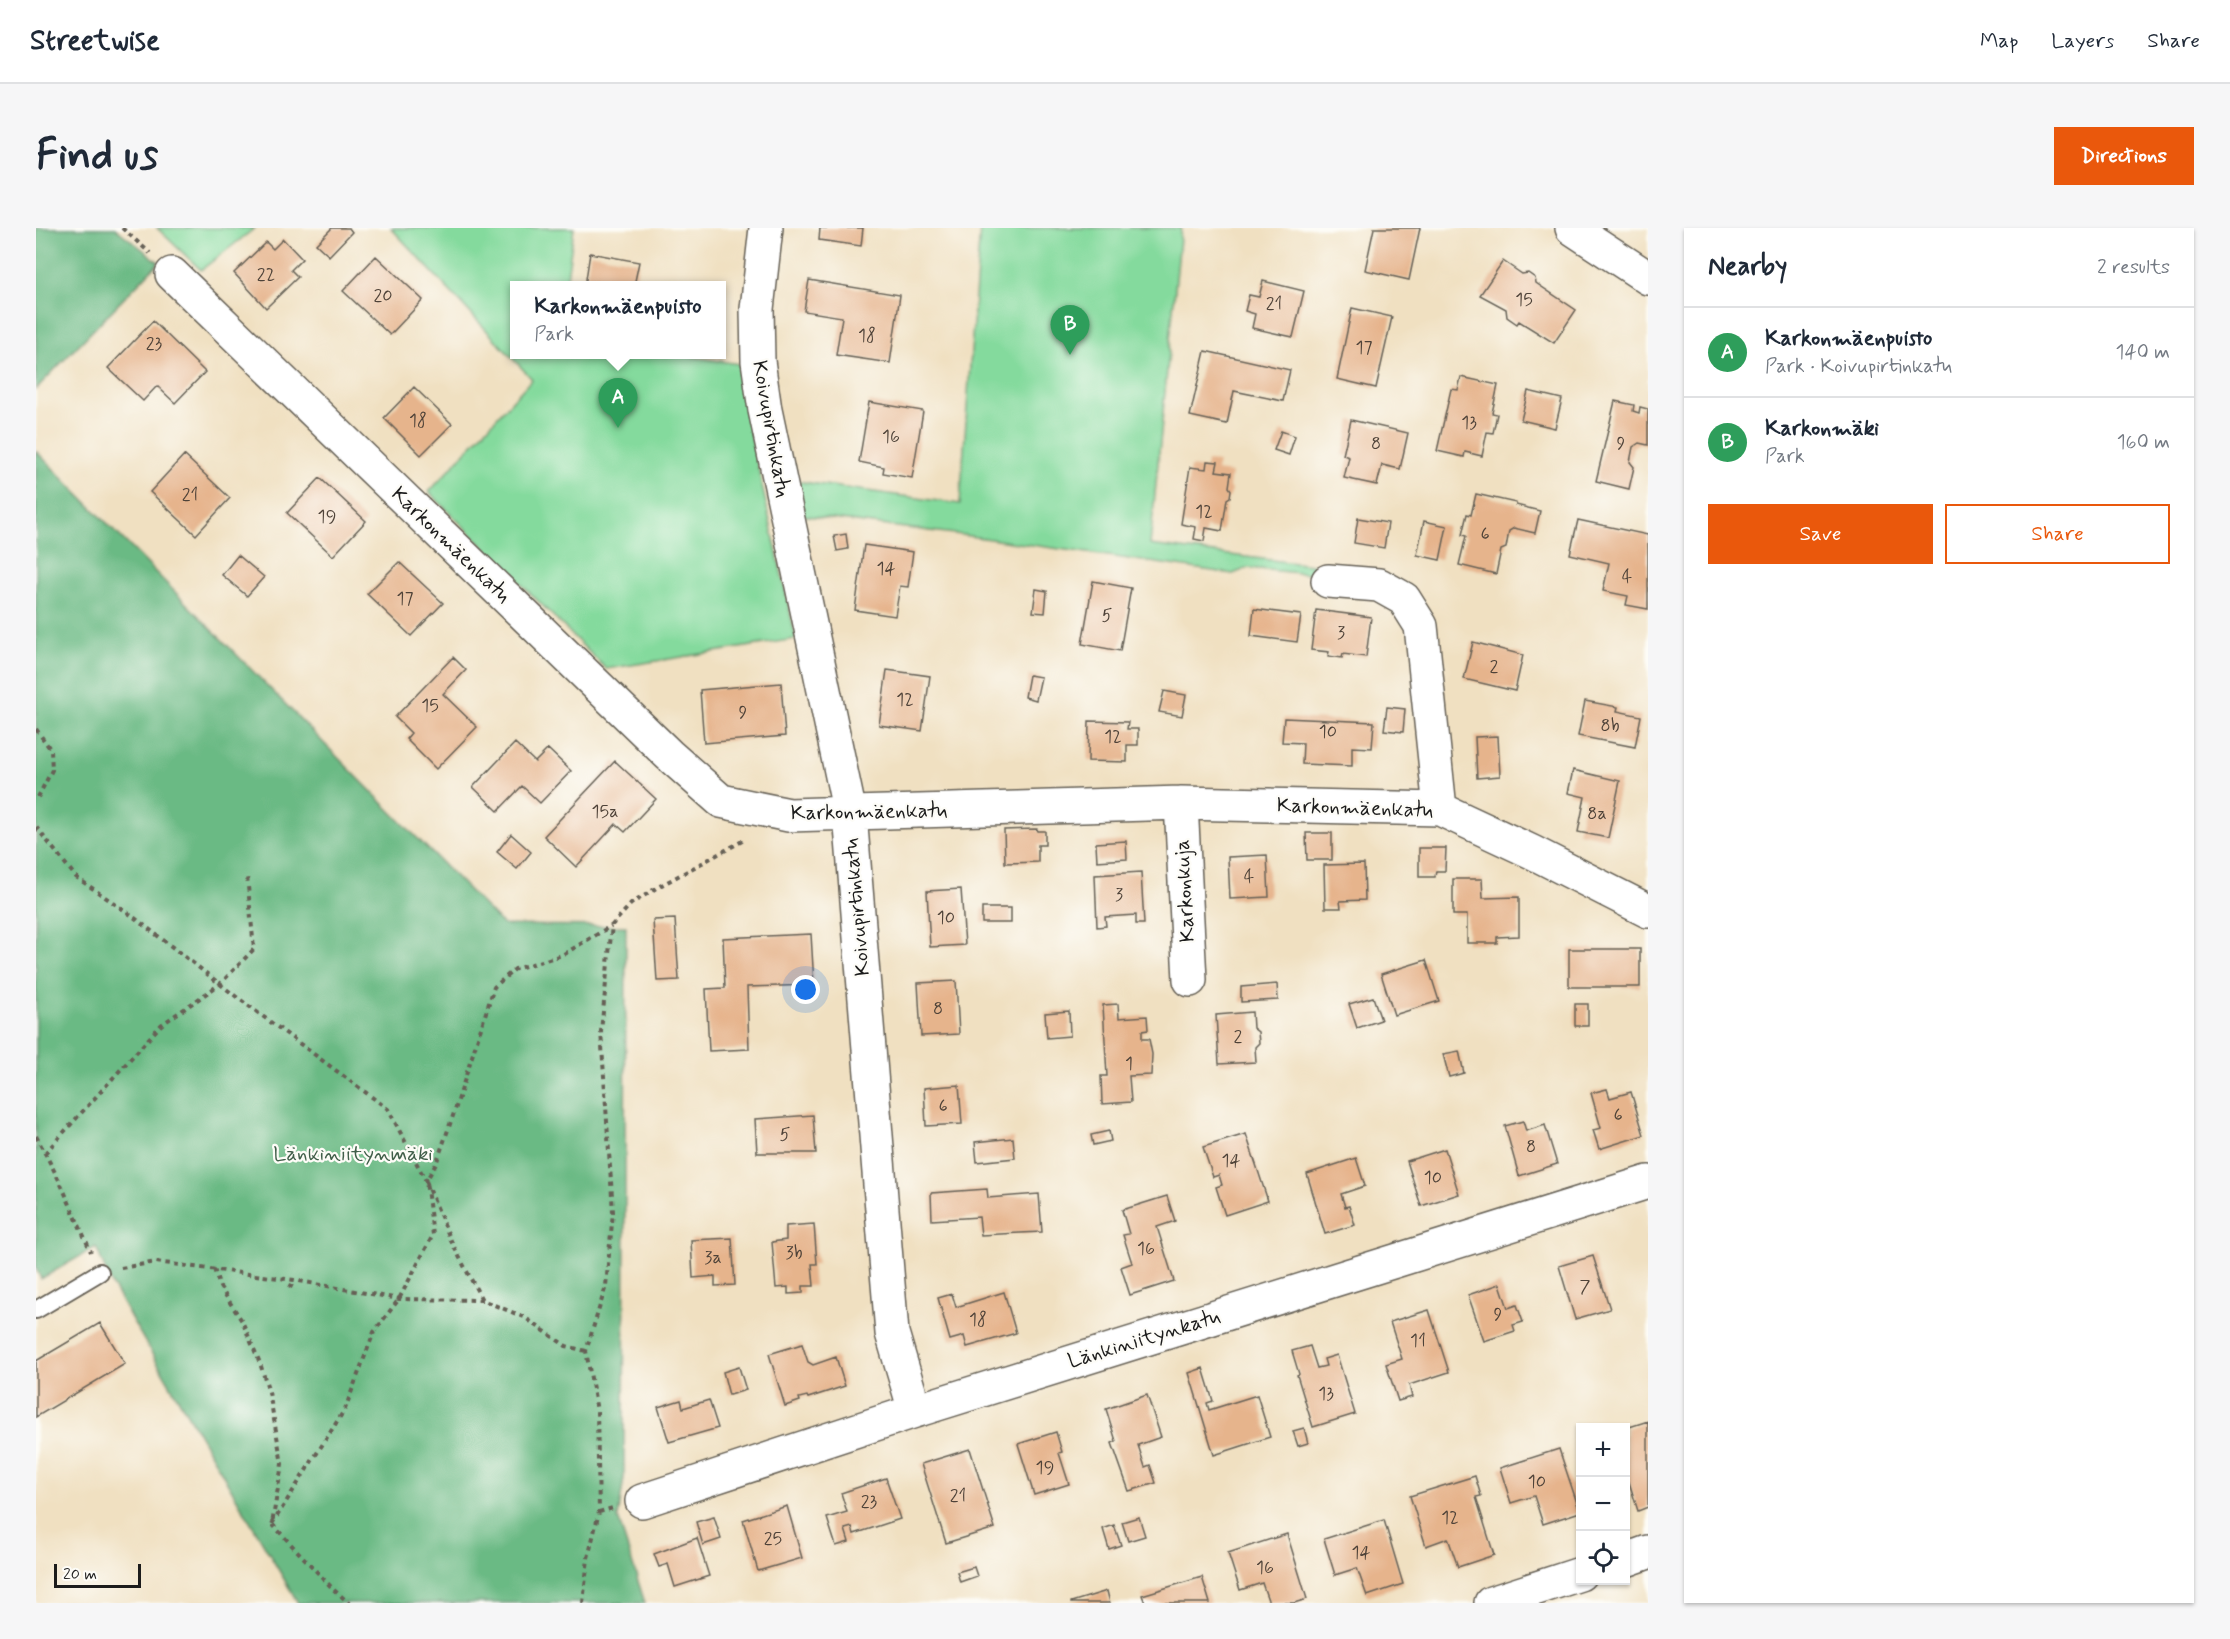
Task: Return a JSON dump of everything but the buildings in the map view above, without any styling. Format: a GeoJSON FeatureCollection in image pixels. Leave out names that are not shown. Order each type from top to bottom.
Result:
{"type":"FeatureCollection","features":[{"type":"Feature","properties":{"kind":"street","name":"Koivupirtinkatu"},"geometry":{"type":"LineString","coordinates":[[766,228],[757,309],[758,361],[770,433],[850,814],[892,1333],[915,1411]]}},
{"type":"Feature","properties":{"kind":"street"},"geometry":{"type":"LineString","coordinates":[[1572,228],[1648,278]]}},
{"type":"Feature","properties":{"kind":"street","name":"Karkonmäenkatu"},"geometry":{"type":"LineString","coordinates":[[172,274],[646,733],[721,801],[789,815],[1181,803],[1440,809],[1532,852],[1648,911]]}},
{"type":"Feature","properties":{"kind":"street"},"geometry":{"type":"LineString","coordinates":[[1328,581],[1379,585],[1404,599],[1421,626],[1440,809]]}},
{"type":"Feature","properties":{"kind":"street","name":"Karkonkuja"},"geometry":{"type":"LineString","coordinates":[[1181,803],[1190,980]]}},
{"type":"Feature","properties":{"kind":"street","name":"Länkiniitynkatu"},"geometry":{"type":"LineString","coordinates":[[642,1501],[915,1411],[1648,1182]]}},
{"type":"Feature","properties":{"kind":"street"},"geometry":{"type":"LineString","coordinates":[[1630,1559],[1648,1552]]}},
{"type":"Feature","properties":{"kind":"street"},"geometry":{"type":"LineString","coordinates":[[1491,1603],[1576,1576]]}},
{"type":"Feature","properties":{"kind":"lane"},"geometry":{"type":"LineString","coordinates":[[36,1310],[100,1272]]}},
{"type":"Feature","properties":{"kind":"path"},"geometry":{"type":"LineString","coordinates":[[122,228],[172,274]]}},
{"type":"Feature","properties":{"kind":"path"},"geometry":{"type":"LineString","coordinates":[[36,729],[51,750],[52,770],[36,801]]}},
{"type":"Feature","properties":{"kind":"path"},"geometry":{"type":"LineString","coordinates":[[36,827],[76,877],[132,915],[220,984],[388,1109],[426,1181],[452,1243],[482,1300]]}},
{"type":"Feature","properties":{"kind":"path"},"geometry":{"type":"LineString","coordinates":[[272,1524],[345,1409],[374,1332],[399,1299],[433,1235],[426,1181],[436,1164],[455,1110],[494,987],[515,969],[562,954],[612,925],[631,904],[749,837]]}},
{"type":"Feature","properties":{"kind":"path"},"geometry":{"type":"LineString","coordinates":[[45,1153],[161,1025],[220,984],[254,949],[247,876]]}},
{"type":"Feature","properties":{"kind":"path"},"geometry":{"type":"LineString","coordinates":[[584,1603],[588,1558],[599,1512],[597,1410],[586,1351],[606,1286],[613,1212],[601,1031],[612,925]]}},
{"type":"Feature","properties":{"kind":"path"},"geometry":{"type":"LineString","coordinates":[[36,1136],[60,1182],[100,1272],[156,1262],[294,1280],[399,1299],[482,1300],[524,1317],[567,1346],[586,1351]]}},
{"type":"Feature","properties":{"kind":"path"},"geometry":{"type":"LineString","coordinates":[[214,1269],[220,1287],[242,1321],[260,1363],[269,1392],[282,1464],[272,1524]]}},
{"type":"Feature","properties":{"kind":"path"},"geometry":{"type":"LineString","coordinates":[[290,1288],[294,1280]]}},
{"type":"Feature","properties":{"kind":"path"},"geometry":{"type":"LineString","coordinates":[[272,1524],[349,1603]]}},
{"type":"Feature","properties":{"kind":"green space"},"geometry":{"type":"Polygon","coordinates":[[[36,228],[115,228],[159,262],[36,389],[36,228]]]}},
{"type":"Feature","properties":{"kind":"green space"},"geometry":{"type":"Polygon","coordinates":[[[157,228],[255,228],[201,270],[157,228]]]}},
{"type":"Feature","properties":{"kind":"green space"},"geometry":{"type":"Polygon","coordinates":[[[391,228],[574,228],[567,281],[510,281],[510,355],[391,228]]]}},
{"type":"Feature","properties":{"kind":"green space"},"geometry":{"type":"Polygon","coordinates":[[[980,228],[1181,228],[1150,545],[1319,566],[1318,575],[1248,568],[1233,574],[955,534],[799,515],[795,481],[960,504],[980,228]]]}},
{"type":"Feature","properties":{"kind":"green space"},"geometry":{"type":"Polygon","coordinates":[[[513,359],[706,359],[739,364],[741,391],[796,639],[606,669],[429,492],[532,379],[513,359]]]}},
{"type":"Feature","properties":{"kind":"green space","name":"Länkiniitynmäki"},"geometry":{"type":"Polygon","coordinates":[[[36,451],[503,925],[626,926],[624,1478],[618,1518],[645,1603],[298,1603],[111,1284],[96,1247],[41,1279],[36,1268],[36,451]]]}},
{"type":"Feature","properties":{"kind":"place","name":"Karkonmäki"},"geometry":{"type":"Point","coordinates":[1070,355]}},
{"type":"Feature","properties":{"kind":"place","name":"Karkonmäenpuisto"},"geometry":{"type":"Point","coordinates":[618,428]}}]}
